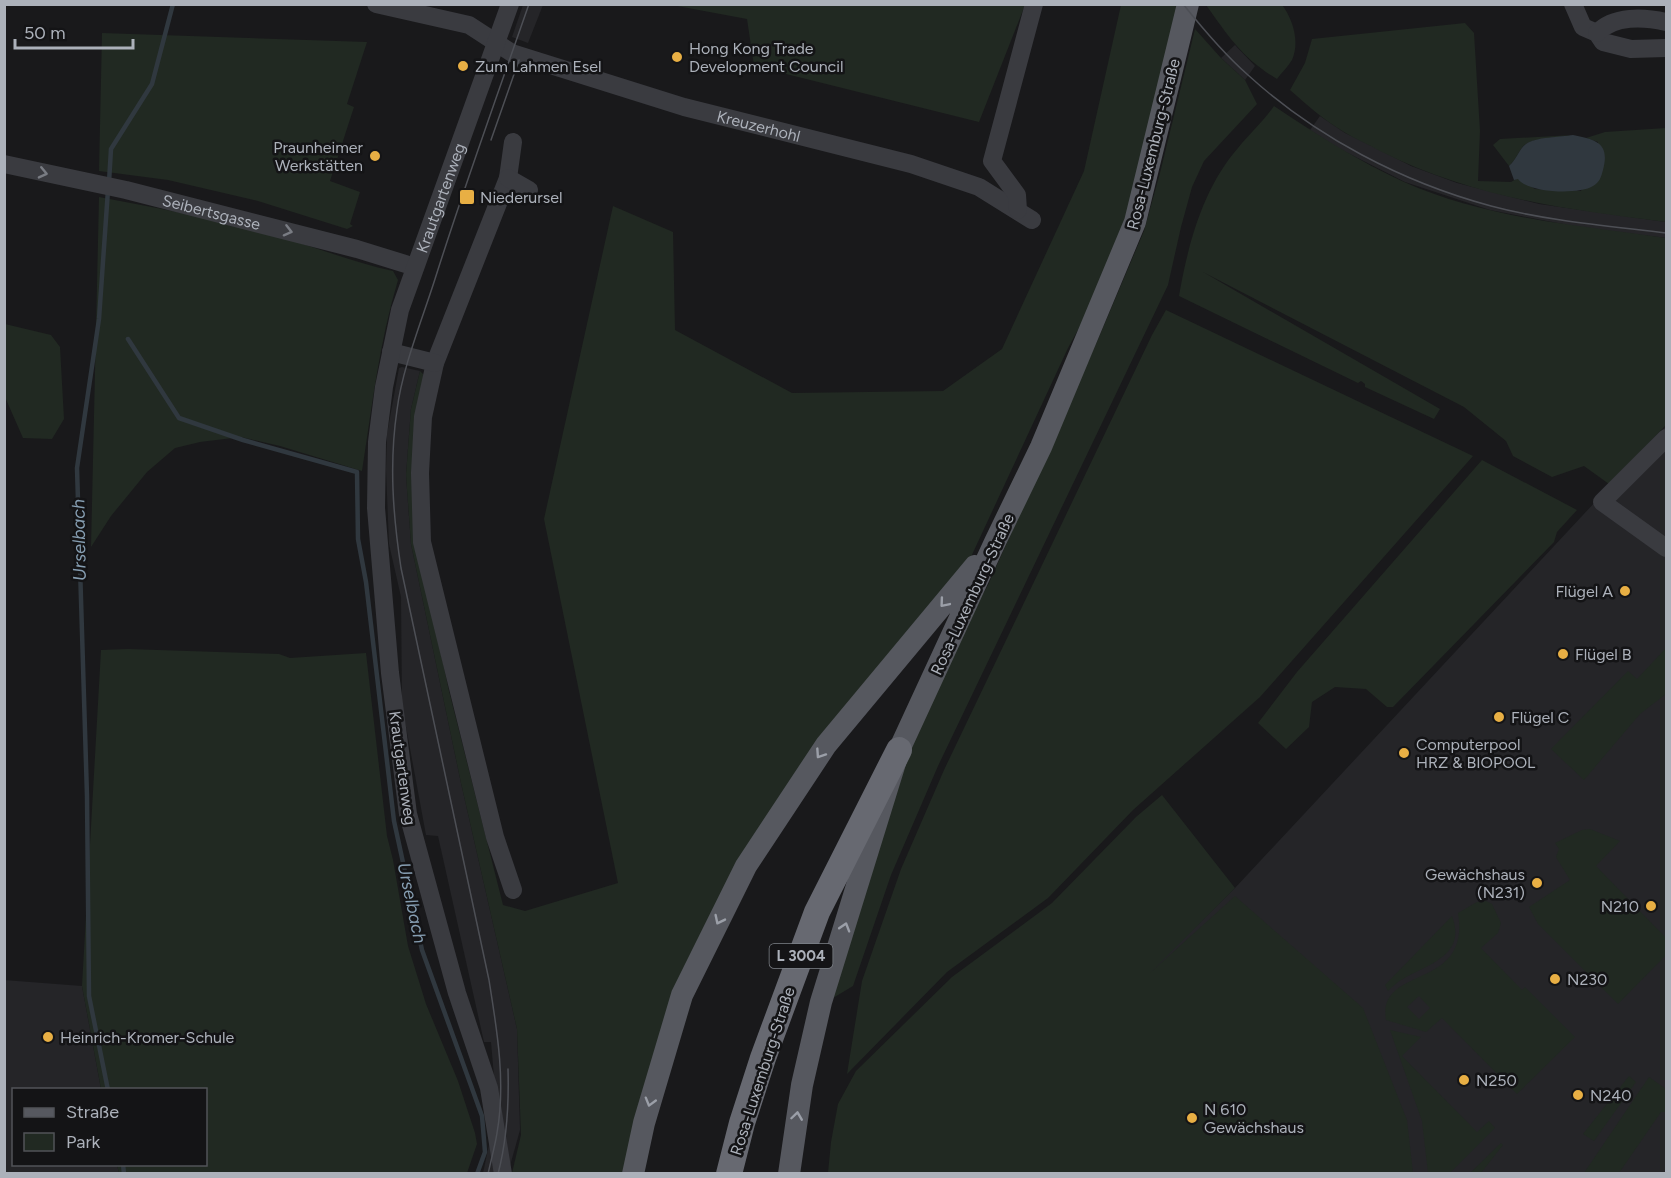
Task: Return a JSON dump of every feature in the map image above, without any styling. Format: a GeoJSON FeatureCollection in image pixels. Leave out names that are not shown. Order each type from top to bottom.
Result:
{"type":"FeatureCollection","features":[{"type":"Feature","properties":{"kind":"highway","name":"Rosa-Luxemburg-Straße"},"geometry":{"type":"LineString","coordinates":[[729,1173],[763,1058],[817,912],[899,750]]}},
{"type":"Feature","properties":{"kind":"main road","name":"Rosa-Luxemburg-Straße"},"geometry":{"type":"LineString","coordinates":[[899,750],[1041,447],[1135,222],[1188,4]]}},
{"type":"Feature","properties":{"kind":"main road"},"geometry":{"type":"LineString","coordinates":[[633,1173],[645,1122],[682,995],[746,866],[826,745],[995,542]]}},
{"type":"Feature","properties":{"kind":"main road"},"geometry":{"type":"LineString","coordinates":[[789,1173],[802,1085],[821,1002],[899,750]]}},
{"type":"Feature","properties":{"kind":"street","name":"Kreuzerhohl"},"geometry":{"type":"LineString","coordinates":[[376,4],[469,25],[496,44],[520,56],[684,107],[911,164],[979,187],[1025,215],[1017,195],[992,161],[1034,4]]}},
{"type":"Feature","properties":{"kind":"street","name":"Krautgartenweg"},"geometry":{"type":"LineString","coordinates":[[503,1173],[489,1088],[457,993],[408,814],[390,673],[376,508],[377,442],[384,387],[400,310],[510,4]]}},
{"type":"Feature","properties":{"kind":"street"},"geometry":{"type":"LineString","coordinates":[[1573,4],[1583,27],[1597,33],[1603,42],[1631,49],[1666,48]]}},
{"type":"Feature","properties":{"kind":"street"},"geometry":{"type":"LineString","coordinates":[[1597,33],[1605,26],[1635,19],[1644,18],[1666,22]]}},
{"type":"Feature","properties":{"kind":"street"},"geometry":{"type":"LineString","coordinates":[[513,142],[508,178],[435,363],[423,417],[420,473],[422,542],[495,837],[513,890]]}},
{"type":"Feature","properties":{"kind":"street","name":"Seibertsgasse"},"geometry":{"type":"LineString","coordinates":[[4,164],[126,190],[357,249],[415,267]]}},
{"type":"Feature","properties":{"kind":"street"},"geometry":{"type":"LineString","coordinates":[[508,178],[529,190]]}},
{"type":"Feature","properties":{"kind":"street"},"geometry":{"type":"LineString","coordinates":[[391,352],[435,363]]}},
{"type":"Feature","properties":{"kind":"street"},"geometry":{"type":"LineString","coordinates":[[1666,438],[1602,502],[1666,548]]}},
{"type":"Feature","properties":{"kind":"shaded area"},"geometry":{"type":"Polygon","coordinates":[[[523,5],[543,5],[528,43],[512,37],[523,5]]]}},
{"type":"Feature","properties":{"kind":"shaded area"},"geometry":{"type":"Polygon","coordinates":[[[1235,45],[1255,66],[1245,80],[1221,58],[1235,45]]]}},
{"type":"Feature","properties":{"kind":"shaded area"},"geometry":{"type":"Polygon","coordinates":[[[1320,116],[1345,133],[1411,166],[1457,183],[1539,204],[1666,222],[1666,238],[1578,227],[1490,210],[1405,182],[1336,147],[1310,130],[1320,116]]]}},
{"type":"Feature","properties":{"kind":"shaded area"},"geometry":{"type":"Polygon","coordinates":[[[1573,135],[1595,141],[1603,148],[1605,161],[1603,170],[1600,179],[1595,184],[1577,191],[1554,191],[1542,190],[1524,184],[1518,179],[1514,180],[1509,166],[1526,144],[1542,139],[1573,135]]]}},
{"type":"Feature","properties":{"kind":"shaded area"},"geometry":{"type":"Polygon","coordinates":[[[399,368],[420,371],[411,409],[406,475],[411,544],[461,783],[517,1029],[520,1130],[508,1173],[483,1173],[492,1131],[495,1088],[491,1042],[484,1042],[438,836],[426,835],[402,705],[401,597],[389,544],[386,470],[387,434],[399,368]]]}},
{"type":"Feature","properties":{"kind":"shaded area"},"geometry":{"type":"Polygon","coordinates":[[[1666,426],[1666,1173],[1023,1174],[1135,986],[1235,888],[1666,426]]]}},
{"type":"Feature","properties":{"kind":"shaded area","name":"Heinrich-Kromer-Schule"},"geometry":{"type":"Polygon","coordinates":[[[4,980],[82,986],[101,1088],[12,1088],[12,1166],[117,1166],[119,1173],[5,1173],[4,980]]]}},
{"type":"Feature","properties":{"kind":"green space"},"geometry":{"type":"Polygon","coordinates":[[[672,5],[1025,5],[979,122],[754,66],[747,19],[672,5]]]}},
{"type":"Feature","properties":{"kind":"green space"},"geometry":{"type":"Polygon","coordinates":[[[1121,5],[1175,5],[1179,10],[1125,219],[1095,299],[1068,348],[964,572],[737,865],[629,1173],[512,1173],[521,1135],[517,1029],[461,783],[411,544],[406,475],[411,409],[420,371],[425,376],[417,542],[449,691],[503,905],[525,911],[618,883],[544,519],[613,206],[673,232],[675,330],[792,393],[943,391],[1002,349],[1084,171],[1121,5]]]}},
{"type":"Feature","properties":{"kind":"green space"},"geometry":{"type":"Polygon","coordinates":[[[1206,5],[1282,5],[1292,24],[1295,46],[1292,60],[1277,79],[1245,55],[1206,5]]]}},
{"type":"Feature","properties":{"kind":"green space"},"geometry":{"type":"Polygon","coordinates":[[[1465,23],[1474,33],[1480,131],[1478,181],[1511,182],[1518,178],[1535,189],[1581,191],[1598,142],[1586,138],[1605,132],[1666,128],[1666,222],[1555,206],[1485,191],[1450,180],[1415,167],[1348,135],[1290,90],[1305,63],[1312,39],[1465,23]]]}},
{"type":"Feature","properties":{"kind":"green space"},"geometry":{"type":"Polygon","coordinates":[[[1195,29],[1245,80],[1257,104],[1204,161],[1192,187],[1168,285],[938,766],[891,875],[853,986],[828,1001],[899,750],[988,585],[1144,231],[1195,29]]]}},
{"type":"Feature","properties":{"kind":"green space"},"geometry":{"type":"Polygon","coordinates":[[[102,33],[367,42],[347,104],[354,107],[330,181],[360,192],[350,224],[353,226],[347,229],[258,201],[168,180],[99,171],[102,33]]]}},
{"type":"Feature","properties":{"kind":"green space"},"geometry":{"type":"Polygon","coordinates":[[[1274,106],[1321,137],[1370,165],[1404,182],[1468,205],[1534,219],[1666,238],[1666,425],[1609,484],[1584,466],[1552,477],[1513,456],[1506,441],[1464,407],[1203,272],[1440,409],[1434,419],[1365,387],[1361,381],[1358,383],[1179,296],[1192,237],[1215,181],[1238,148],[1274,106]]]}},
{"type":"Feature","properties":{"kind":"green space"},"geometry":{"type":"Polygon","coordinates":[[[1573,135],[1530,142],[1524,146],[1509,166],[1493,145],[1500,139],[1573,135]]]}},
{"type":"Feature","properties":{"kind":"green space"},"geometry":{"type":"Polygon","coordinates":[[[99,197],[248,228],[393,271],[398,280],[381,351],[362,471],[280,446],[241,437],[200,442],[175,448],[147,472],[111,516],[91,547],[99,197]]]}},
{"type":"Feature","properties":{"kind":"green space"},"geometry":{"type":"Polygon","coordinates":[[[1166,310],[1473,456],[1260,697],[1133,810],[1048,898],[947,972],[847,1074],[862,981],[901,869],[944,770],[1166,310]]]}},
{"type":"Feature","properties":{"kind":"green space"},"geometry":{"type":"Polygon","coordinates":[[[5,324],[51,335],[60,347],[64,419],[52,439],[23,438],[5,397],[5,324]]]}},
{"type":"Feature","properties":{"kind":"green space"},"geometry":{"type":"Polygon","coordinates":[[[1482,460],[1577,510],[1557,532],[1554,542],[1393,707],[1387,707],[1366,689],[1335,687],[1312,702],[1309,727],[1286,749],[1258,723],[1297,672],[1482,460]]]}},
{"type":"Feature","properties":{"kind":"green space"},"geometry":{"type":"Polygon","coordinates":[[[1666,648],[1666,694],[1640,714],[1584,780],[1551,749],[1628,671],[1637,679],[1666,648]]]}},
{"type":"Feature","properties":{"kind":"green space"},"geometry":{"type":"Polygon","coordinates":[[[101,650],[279,654],[290,658],[366,653],[387,836],[408,946],[426,1004],[458,1081],[475,1133],[477,1144],[467,1173],[119,1173],[117,1166],[207,1166],[207,1088],[101,1088],[82,986],[101,650]]]}},
{"type":"Feature","properties":{"kind":"green space"},"geometry":{"type":"Polygon","coordinates":[[[1162,795],[1235,888],[1150,973],[1235,896],[1363,1008],[1407,1120],[1413,1173],[828,1173],[838,1104],[856,1071],[952,977],[1052,903],[1136,817],[1162,795]]]}},
{"type":"Feature","properties":{"kind":"green space"},"geometry":{"type":"Polygon","coordinates":[[[1590,829],[1620,841],[1596,866],[1666,938],[1666,955],[1618,1004],[1538,924],[1529,907],[1570,880],[1556,857],[1559,849],[1555,843],[1582,830],[1590,829]]]}},
{"type":"Feature","properties":{"kind":"green space"},"geometry":{"type":"Polygon","coordinates":[[[1486,901],[1492,904],[1501,923],[1498,933],[1481,948],[1522,990],[1525,987],[1575,1037],[1517,1094],[1442,1018],[1426,1032],[1386,1020],[1387,1003],[1395,991],[1439,967],[1451,955],[1458,938],[1458,913],[1477,902],[1486,901]],[[1419,996],[1407,1007],[1419,1019],[1430,1008],[1419,996]]]}},
{"type":"Feature","properties":{"kind":"green space"},"geometry":{"type":"Polygon","coordinates":[[[1452,916],[1455,930],[1450,950],[1433,963],[1401,980],[1388,991],[1385,985],[1452,916]]]}},
{"type":"Feature","properties":{"kind":"green space"},"geometry":{"type":"Polygon","coordinates":[[[1390,1030],[1421,1037],[1402,1056],[1477,1132],[1489,1121],[1495,1128],[1450,1173],[1428,1173],[1422,1121],[1390,1030]]]}},
{"type":"Feature","properties":{"kind":"green space"},"geometry":{"type":"Polygon","coordinates":[[[1629,1076],[1636,1082],[1594,1141],[1583,1134],[1629,1076]]]}},
{"type":"Feature","properties":{"kind":"green space"},"geometry":{"type":"Polygon","coordinates":[[[1649,1077],[1666,1089],[1666,1112],[1661,1112],[1619,1173],[1584,1173],[1649,1077]]]}},
{"type":"Feature","properties":{"kind":"green space"},"geometry":{"type":"Polygon","coordinates":[[[1501,1143],[1503,1145],[1481,1173],[1470,1173],[1501,1143]]]}},
{"type":"Feature","properties":{"kind":"waterway","name":"Urselbach"},"geometry":{"type":"LineString","coordinates":[[109,182],[111,149],[152,84],[173,4]]}},
{"type":"Feature","properties":{"kind":"waterway","name":"Urselbach"},"geometry":{"type":"LineString","coordinates":[[108,190],[99,319],[77,468],[87,796],[89,996],[108,1088]]}},
{"type":"Feature","properties":{"kind":"waterway","name":"Urselbach"},"geometry":{"type":"LineString","coordinates":[[128,339],[179,418],[243,440],[357,472],[358,539],[366,582],[394,821],[422,950],[482,1116],[485,1152],[477,1174]]}},
{"type":"Feature","properties":{"kind":"waterway","name":"Urselbach"},"geometry":{"type":"LineString","coordinates":[[123,1166],[124,1174]]}},
{"type":"Feature","properties":{"kind":"tram line"},"geometry":{"type":"LineString","coordinates":[[488,1174],[500,1114],[501,1075],[497,1037],[489,980],[401,568],[394,509],[393,450],[400,394],[408,361],[529,4]]}},
{"type":"Feature","properties":{"kind":"tram line"},"geometry":{"type":"LineString","coordinates":[[1183,4],[1231,59],[1274,97],[1331,137],[1393,170],[1458,196],[1512,211],[1534,216],[1666,233]]}},
{"type":"Feature","properties":{"kind":"tram line"},"geometry":{"type":"LineString","coordinates":[[491,140],[519,60]]}},
{"type":"Feature","properties":{"kind":"tram line"},"geometry":{"type":"LineString","coordinates":[[498,1174],[507,1122],[508,1069]]}},
{"type":"Feature","properties":{"kind":"place","name":"Hong Kong Trade Development Council"},"geometry":{"type":"Point","coordinates":[677,57]}},
{"type":"Feature","properties":{"kind":"place","name":"Zum Lahmen Esel"},"geometry":{"type":"Point","coordinates":[463,66]}},
{"type":"Feature","properties":{"kind":"place","name":"Praunheimer Werkstätten"},"geometry":{"type":"Point","coordinates":[375,156]}},
{"type":"Feature","properties":{"kind":"place","name":"Niederursel"},"geometry":{"type":"Point","coordinates":[467,197]}},
{"type":"Feature","properties":{"kind":"place","name":"Flügel A"},"geometry":{"type":"Point","coordinates":[1625,591]}},
{"type":"Feature","properties":{"kind":"place","name":"Flügel B"},"geometry":{"type":"Point","coordinates":[1563,654]}},
{"type":"Feature","properties":{"kind":"place","name":"Flügel C"},"geometry":{"type":"Point","coordinates":[1499,717]}},
{"type":"Feature","properties":{"kind":"place","name":"Computerpool HRZ & BIOPOOL"},"geometry":{"type":"Point","coordinates":[1404,753]}},
{"type":"Feature","properties":{"kind":"place","name":"Gewächshaus (N231)"},"geometry":{"type":"Point","coordinates":[1537,883]}},
{"type":"Feature","properties":{"kind":"place","name":"N210"},"geometry":{"type":"Point","coordinates":[1651,906]}},
{"type":"Feature","properties":{"kind":"place","name":"N230"},"geometry":{"type":"Point","coordinates":[1555,979]}},
{"type":"Feature","properties":{"kind":"place","name":"Heinrich-Kromer-Schule"},"geometry":{"type":"Point","coordinates":[48,1037]}},
{"type":"Feature","properties":{"kind":"place","name":"N250"},"geometry":{"type":"Point","coordinates":[1464,1080]}},
{"type":"Feature","properties":{"kind":"place","name":"N240"},"geometry":{"type":"Point","coordinates":[1578,1095]}},
{"type":"Feature","properties":{"kind":"place","name":"N 610 Gewächshaus"},"geometry":{"type":"Point","coordinates":[1192,1118]}}]}
